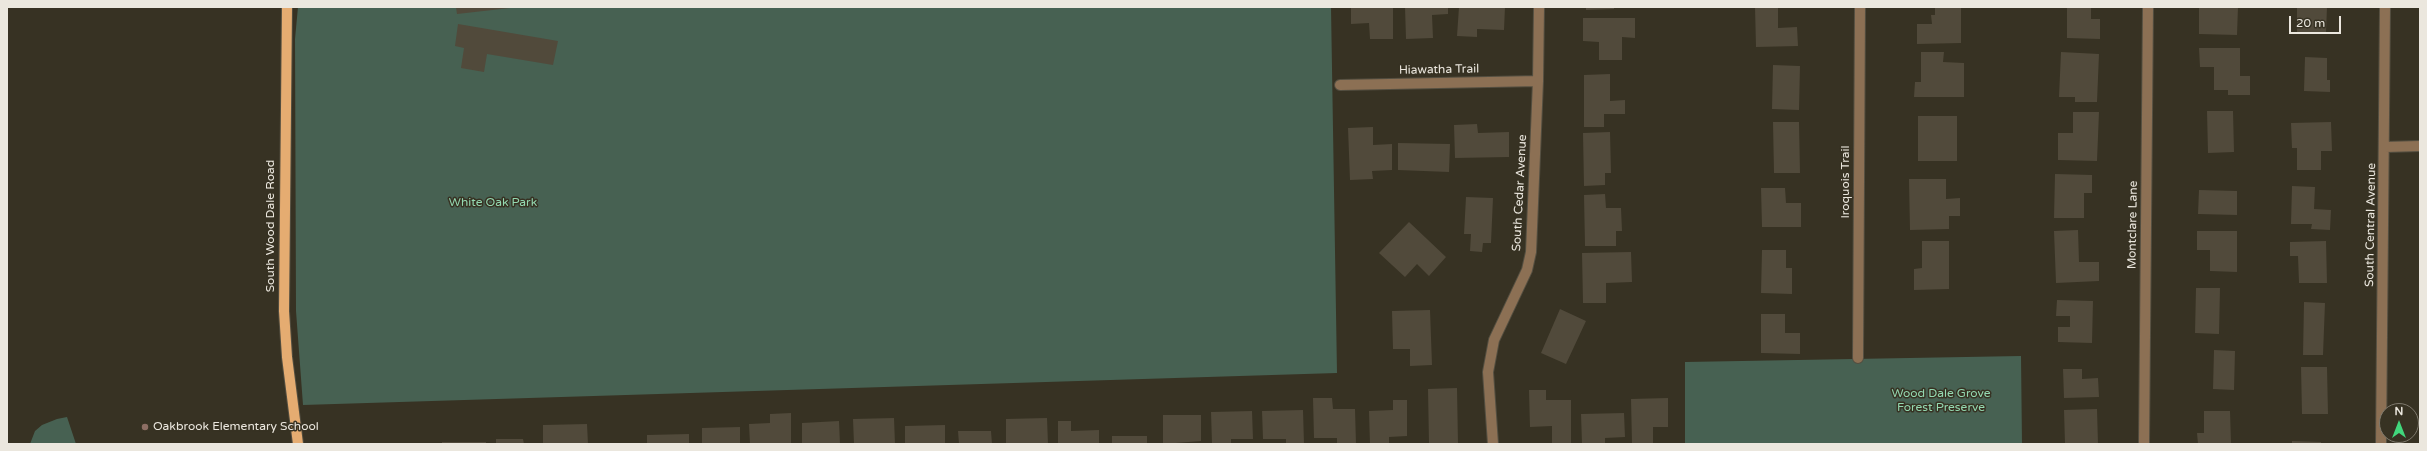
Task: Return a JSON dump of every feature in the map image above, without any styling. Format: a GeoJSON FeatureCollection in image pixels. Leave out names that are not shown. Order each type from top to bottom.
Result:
{"type":"FeatureCollection","features":[{"type":"Feature","properties":{"kind":"main road","name":"South Wood Dale Road"},"geometry":{"type":"LineString","coordinates":[[287,7],[284,311],[287,364],[298,444]]}},
{"type":"Feature","properties":{"kind":"street","name":"South Cedar Avenue"},"geometry":{"type":"LineString","coordinates":[[1493,444],[1488,372],[1494,340],[1527,270],[1531,252],[1538,81],[1539,7]]}},
{"type":"Feature","properties":{"kind":"street","name":"Iroquois Trail"},"geometry":{"type":"LineString","coordinates":[[1858,358],[1860,7]]}},
{"type":"Feature","properties":{"kind":"street","name":"Montclare Lane"},"geometry":{"type":"LineString","coordinates":[[2144,444],[2148,7]]}},
{"type":"Feature","properties":{"kind":"street","name":"South Central Avenue"},"geometry":{"type":"LineString","coordinates":[[2381,444],[2385,147],[2385,7]]}},
{"type":"Feature","properties":{"kind":"street","name":"Hiawatha Trail"},"geometry":{"type":"LineString","coordinates":[[1340,85],[1538,81]]}},
{"type":"Feature","properties":{"kind":"street"},"geometry":{"type":"LineString","coordinates":[[2385,147],[2420,146]]}},
{"type":"Feature","properties":{"kind":"green space","name":"White Oak Park"},"geometry":{"type":"Polygon","coordinates":[[[298,7],[1331,7],[1337,373],[303,405],[296,311],[295,39],[298,7]]]}},
{"type":"Feature","properties":{"kind":"green space","name":"Wood Dale Grove Forest Preserve"},"geometry":{"type":"Polygon","coordinates":[[[2021,356],[2022,444],[1685,444],[1685,362],[2021,356]]]}},
{"type":"Feature","properties":{"kind":"green space"},"geometry":{"type":"Polygon","coordinates":[[[67,417],[76,444],[30,444],[35,431],[42,425],[67,417]]]}},
{"type":"Feature","properties":{"kind":"building"},"geometry":{"type":"Polygon","coordinates":[[[456,7],[510,7],[510,8],[457,14],[456,7]]]}},
{"type":"Feature","properties":{"kind":"building"},"geometry":{"type":"Polygon","coordinates":[[[1351,7],[1393,7],[1393,39],[1370,39],[1369,23],[1351,24],[1351,7]]]}},
{"type":"Feature","properties":{"kind":"building"},"geometry":{"type":"Polygon","coordinates":[[[1405,7],[1448,7],[1448,14],[1432,15],[1433,38],[1406,39],[1405,7]]]}},
{"type":"Feature","properties":{"kind":"building"},"geometry":{"type":"Polygon","coordinates":[[[1459,7],[1505,7],[1504,30],[1477,29],[1477,37],[1457,36],[1459,7]]]}},
{"type":"Feature","properties":{"kind":"building"},"geometry":{"type":"Polygon","coordinates":[[[1586,7],[1614,7],[1614,9],[1586,10],[1586,7]]]}},
{"type":"Feature","properties":{"kind":"building"},"geometry":{"type":"Polygon","coordinates":[[[1755,7],[1778,7],[1778,28],[1797,27],[1798,46],[1756,47],[1755,7]]]}},
{"type":"Feature","properties":{"kind":"building"},"geometry":{"type":"Polygon","coordinates":[[[1935,7],[1961,7],[1961,43],[1917,44],[1917,24],[1932,24],[1931,15],[1935,15],[1935,7]]]}},
{"type":"Feature","properties":{"kind":"building"},"geometry":{"type":"Polygon","coordinates":[[[2067,7],[2091,7],[2091,19],[2100,19],[2100,39],[2067,38],[2067,7]]]}},
{"type":"Feature","properties":{"kind":"building"},"geometry":{"type":"Polygon","coordinates":[[[2199,7],[2238,7],[2237,35],[2199,34],[2199,7]]]}},
{"type":"Feature","properties":{"kind":"building"},"geometry":{"type":"Polygon","coordinates":[[[2297,7],[2327,7],[2326,33],[2297,33],[2297,7]]]}},
{"type":"Feature","properties":{"kind":"building"},"geometry":{"type":"Polygon","coordinates":[[[1583,18],[1635,18],[1635,38],[1622,37],[1622,60],[1599,60],[1599,42],[1583,41],[1583,18]]]}},
{"type":"Feature","properties":{"kind":"building"},"geometry":{"type":"Polygon","coordinates":[[[458,24],[558,41],[553,65],[487,54],[484,72],[461,68],[464,48],[455,46],[458,24]]]}},
{"type":"Feature","properties":{"kind":"building"},"geometry":{"type":"Polygon","coordinates":[[[2199,48],[2240,48],[2240,76],[2250,76],[2250,95],[2228,95],[2228,90],[2214,90],[2214,67],[2200,67],[2199,48]]]}},
{"type":"Feature","properties":{"kind":"building"},"geometry":{"type":"Polygon","coordinates":[[[1921,52],[1944,52],[1943,62],[1964,63],[1964,97],[1914,97],[1915,82],[1921,82],[1921,52]]]}},
{"type":"Feature","properties":{"kind":"building"},"geometry":{"type":"Polygon","coordinates":[[[2061,52],[2099,54],[2097,102],[2075,102],[2075,97],[2059,97],[2061,52]]]}},
{"type":"Feature","properties":{"kind":"building"},"geometry":{"type":"Polygon","coordinates":[[[2305,57],[2327,58],[2327,80],[2330,80],[2330,92],[2304,91],[2305,57]]]}},
{"type":"Feature","properties":{"kind":"building"},"geometry":{"type":"Polygon","coordinates":[[[1773,65],[1800,66],[1799,110],[1772,109],[1773,65]]]}},
{"type":"Feature","properties":{"kind":"building"},"geometry":{"type":"Polygon","coordinates":[[[1610,74],[1610,101],[1625,100],[1625,114],[1604,114],[1604,127],[1584,127],[1584,75],[1610,74]]]}},
{"type":"Feature","properties":{"kind":"building"},"geometry":{"type":"Polygon","coordinates":[[[2207,111],[2233,111],[2234,152],[2208,153],[2207,111]]]}},
{"type":"Feature","properties":{"kind":"building"},"geometry":{"type":"Polygon","coordinates":[[[2073,112],[2099,112],[2097,161],[2058,160],[2058,133],[2073,133],[2073,112]]]}},
{"type":"Feature","properties":{"kind":"building"},"geometry":{"type":"Polygon","coordinates":[[[1918,116],[1957,116],[1957,161],[1918,161],[1918,116]]]}},
{"type":"Feature","properties":{"kind":"building"},"geometry":{"type":"Polygon","coordinates":[[[1773,122],[1799,122],[1800,173],[1774,173],[1773,122]]]}},
{"type":"Feature","properties":{"kind":"building"},"geometry":{"type":"Polygon","coordinates":[[[2331,122],[2332,151],[2321,151],[2321,170],[2297,170],[2297,148],[2292,148],[2291,123],[2331,122]]]}},
{"type":"Feature","properties":{"kind":"building"},"geometry":{"type":"Polygon","coordinates":[[[1477,124],[1478,133],[1509,132],[1509,157],[1455,158],[1454,125],[1477,124]]]}},
{"type":"Feature","properties":{"kind":"building"},"geometry":{"type":"Polygon","coordinates":[[[1373,127],[1373,145],[1392,144],[1392,170],[1372,171],[1373,179],[1350,180],[1348,128],[1373,127]]]}},
{"type":"Feature","properties":{"kind":"building"},"geometry":{"type":"Polygon","coordinates":[[[1610,132],[1611,173],[1605,173],[1605,185],[1584,186],[1583,133],[1610,132]]]}},
{"type":"Feature","properties":{"kind":"building"},"geometry":{"type":"Polygon","coordinates":[[[1398,143],[1450,144],[1449,172],[1398,170],[1398,143]]]}},
{"type":"Feature","properties":{"kind":"building"},"geometry":{"type":"Polygon","coordinates":[[[2055,174],[2092,175],[2092,193],[2084,193],[2084,218],[2054,218],[2055,174]]]}},
{"type":"Feature","properties":{"kind":"building"},"geometry":{"type":"Polygon","coordinates":[[[1909,179],[1946,179],[1946,199],[1960,198],[1960,216],[1949,216],[1949,229],[1910,230],[1909,179]]]}},
{"type":"Feature","properties":{"kind":"building"},"geometry":{"type":"Polygon","coordinates":[[[2292,186],[2315,187],[2314,209],[2331,210],[2330,230],[2311,229],[2312,224],[2291,224],[2292,186]]]}},
{"type":"Feature","properties":{"kind":"building"},"geometry":{"type":"Polygon","coordinates":[[[1761,188],[1785,188],[1786,203],[1801,203],[1801,227],[1762,227],[1761,188]]]}},
{"type":"Feature","properties":{"kind":"building"},"geometry":{"type":"Polygon","coordinates":[[[2199,190],[2237,191],[2237,215],[2198,214],[2199,190]]]}},
{"type":"Feature","properties":{"kind":"building"},"geometry":{"type":"Polygon","coordinates":[[[1605,194],[1606,208],[1621,208],[1622,231],[1616,231],[1616,246],[1585,246],[1584,195],[1605,194]]]}},
{"type":"Feature","properties":{"kind":"building"},"geometry":{"type":"Polygon","coordinates":[[[1466,197],[1493,198],[1491,243],[1483,243],[1482,252],[1470,251],[1471,234],[1464,234],[1466,197]]]}},
{"type":"Feature","properties":{"kind":"building"},"geometry":{"type":"Polygon","coordinates":[[[1409,222],[1446,257],[1429,276],[1417,264],[1405,277],[1379,253],[1409,222]]]}},
{"type":"Feature","properties":{"kind":"building"},"geometry":{"type":"Polygon","coordinates":[[[2078,230],[2079,262],[2099,262],[2099,281],[2056,283],[2054,231],[2078,230]]]}},
{"type":"Feature","properties":{"kind":"building"},"geometry":{"type":"Polygon","coordinates":[[[2197,231],[2237,231],[2237,272],[2210,271],[2210,250],[2197,250],[2197,231]]]}},
{"type":"Feature","properties":{"kind":"building"},"geometry":{"type":"Polygon","coordinates":[[[1922,241],[1949,241],[1949,289],[1914,290],[1914,269],[1922,268],[1922,241]]]}},
{"type":"Feature","properties":{"kind":"building"},"geometry":{"type":"Polygon","coordinates":[[[2326,241],[2327,283],[2299,283],[2298,256],[2290,256],[2290,242],[2326,241]]]}},
{"type":"Feature","properties":{"kind":"building"},"geometry":{"type":"Polygon","coordinates":[[[1762,250],[1786,250],[1786,268],[1792,268],[1792,294],[1761,293],[1762,250]]]}},
{"type":"Feature","properties":{"kind":"building"},"geometry":{"type":"Polygon","coordinates":[[[1631,252],[1632,282],[1606,283],[1606,303],[1583,303],[1582,253],[1631,252]]]}},
{"type":"Feature","properties":{"kind":"building"},"geometry":{"type":"Polygon","coordinates":[[[2196,288],[2220,288],[2219,334],[2195,333],[2196,288]]]}},
{"type":"Feature","properties":{"kind":"building"},"geometry":{"type":"Polygon","coordinates":[[[2057,300],[2093,301],[2092,343],[2058,342],[2058,327],[2070,327],[2070,316],[2056,316],[2057,300]]]}},
{"type":"Feature","properties":{"kind":"building"},"geometry":{"type":"Polygon","coordinates":[[[2304,302],[2325,303],[2323,355],[2303,355],[2304,302]]]}},
{"type":"Feature","properties":{"kind":"building"},"geometry":{"type":"Polygon","coordinates":[[[1560,309],[1586,321],[1566,364],[1541,353],[1560,309]]]}},
{"type":"Feature","properties":{"kind":"building"},"geometry":{"type":"Polygon","coordinates":[[[1430,310],[1432,365],[1410,366],[1410,349],[1393,349],[1392,311],[1430,310]]]}},
{"type":"Feature","properties":{"kind":"building"},"geometry":{"type":"Polygon","coordinates":[[[1761,314],[1785,314],[1785,333],[1800,333],[1800,354],[1761,353],[1761,314]]]}},
{"type":"Feature","properties":{"kind":"building"},"geometry":{"type":"Polygon","coordinates":[[[2214,350],[2235,351],[2234,390],[2213,389],[2214,350]]]}},
{"type":"Feature","properties":{"kind":"building"},"geometry":{"type":"Polygon","coordinates":[[[2301,367],[2327,367],[2328,414],[2302,414],[2301,367]]]}},
{"type":"Feature","properties":{"kind":"building"},"geometry":{"type":"Polygon","coordinates":[[[2063,369],[2082,369],[2082,379],[2098,378],[2099,397],[2064,398],[2063,369]]]}},
{"type":"Feature","properties":{"kind":"building"},"geometry":{"type":"Polygon","coordinates":[[[1457,388],[1458,444],[1429,444],[1428,389],[1457,388]]]}},
{"type":"Feature","properties":{"kind":"building"},"geometry":{"type":"Polygon","coordinates":[[[1529,390],[1546,390],[1546,400],[1571,400],[1571,443],[1552,444],[1552,426],[1530,427],[1529,390]]]}},
{"type":"Feature","properties":{"kind":"building"},"geometry":{"type":"Polygon","coordinates":[[[1313,398],[1332,398],[1333,409],[1355,409],[1356,444],[1337,444],[1337,438],[1314,438],[1313,398]]]}},
{"type":"Feature","properties":{"kind":"building"},"geometry":{"type":"Polygon","coordinates":[[[1668,398],[1668,427],[1653,427],[1653,444],[1632,444],[1631,399],[1668,398]]]}},
{"type":"Feature","properties":{"kind":"building"},"geometry":{"type":"Polygon","coordinates":[[[1393,400],[1407,400],[1407,436],[1389,437],[1389,444],[1370,444],[1369,411],[1393,410],[1393,400]]]}},
{"type":"Feature","properties":{"kind":"building"},"geometry":{"type":"Polygon","coordinates":[[[2097,409],[2098,444],[2065,444],[2064,410],[2097,409]]]}},
{"type":"Feature","properties":{"kind":"building"},"geometry":{"type":"Polygon","coordinates":[[[1303,410],[1304,444],[1286,444],[1286,439],[1263,439],[1262,411],[1303,410]]]}},
{"type":"Feature","properties":{"kind":"building"},"geometry":{"type":"Polygon","coordinates":[[[1252,411],[1253,439],[1231,439],[1231,444],[1212,444],[1211,412],[1252,411]]]}},
{"type":"Feature","properties":{"kind":"building"},"geometry":{"type":"Polygon","coordinates":[[[2204,411],[2230,411],[2231,444],[2198,444],[2197,433],[2204,433],[2204,411]]]}},
{"type":"Feature","properties":{"kind":"building"},"geometry":{"type":"Polygon","coordinates":[[[791,413],[791,444],[750,444],[749,424],[770,423],[770,414],[791,413]]]}},
{"type":"Feature","properties":{"kind":"building"},"geometry":{"type":"Polygon","coordinates":[[[1624,413],[1625,437],[1605,438],[1605,444],[1582,444],[1581,414],[1624,413]]]}},
{"type":"Feature","properties":{"kind":"building"},"geometry":{"type":"Polygon","coordinates":[[[1163,415],[1201,415],[1201,441],[1163,444],[1163,415]]]}},
{"type":"Feature","properties":{"kind":"building"},"geometry":{"type":"Polygon","coordinates":[[[894,418],[895,444],[854,444],[853,419],[894,418]]]}},
{"type":"Feature","properties":{"kind":"building"},"geometry":{"type":"Polygon","coordinates":[[[1047,418],[1048,444],[1006,444],[1006,419],[1047,418]]]}},
{"type":"Feature","properties":{"kind":"building"},"geometry":{"type":"Polygon","coordinates":[[[839,421],[840,444],[802,444],[802,423],[839,421]]]}},
{"type":"Feature","properties":{"kind":"building"},"geometry":{"type":"Polygon","coordinates":[[[1058,421],[1071,421],[1071,431],[1099,430],[1099,444],[1058,444],[1058,421]]]}},
{"type":"Feature","properties":{"kind":"building"},"geometry":{"type":"Polygon","coordinates":[[[587,424],[588,444],[543,444],[543,425],[587,424]]]}},
{"type":"Feature","properties":{"kind":"building"},"geometry":{"type":"Polygon","coordinates":[[[945,425],[945,444],[905,444],[905,426],[945,425]]]}},
{"type":"Feature","properties":{"kind":"building"},"geometry":{"type":"Polygon","coordinates":[[[740,427],[740,444],[702,444],[702,428],[740,427]]]}},
{"type":"Feature","properties":{"kind":"building"},"geometry":{"type":"Polygon","coordinates":[[[958,431],[991,431],[992,444],[959,444],[958,431]]]}},
{"type":"Feature","properties":{"kind":"building"},"geometry":{"type":"Polygon","coordinates":[[[689,434],[689,444],[647,444],[647,435],[689,434]]]}},
{"type":"Feature","properties":{"kind":"building"},"geometry":{"type":"Polygon","coordinates":[[[1112,436],[1147,436],[1147,444],[1112,444],[1112,436]]]}},
{"type":"Feature","properties":{"kind":"building"},"geometry":{"type":"Polygon","coordinates":[[[496,439],[523,439],[524,444],[496,444],[496,439]]]}},
{"type":"Feature","properties":{"kind":"building"},"geometry":{"type":"Polygon","coordinates":[[[2292,441],[2321,442],[2321,444],[2292,444],[2292,441]]]}},
{"type":"Feature","properties":{"kind":"building"},"geometry":{"type":"Polygon","coordinates":[[[442,442],[486,442],[486,444],[442,444],[442,442]]]}},
{"type":"Feature","properties":{"kind":"place","name":"Oakbrook Elementary School"},"geometry":{"type":"Point","coordinates":[145,427]}}]}
